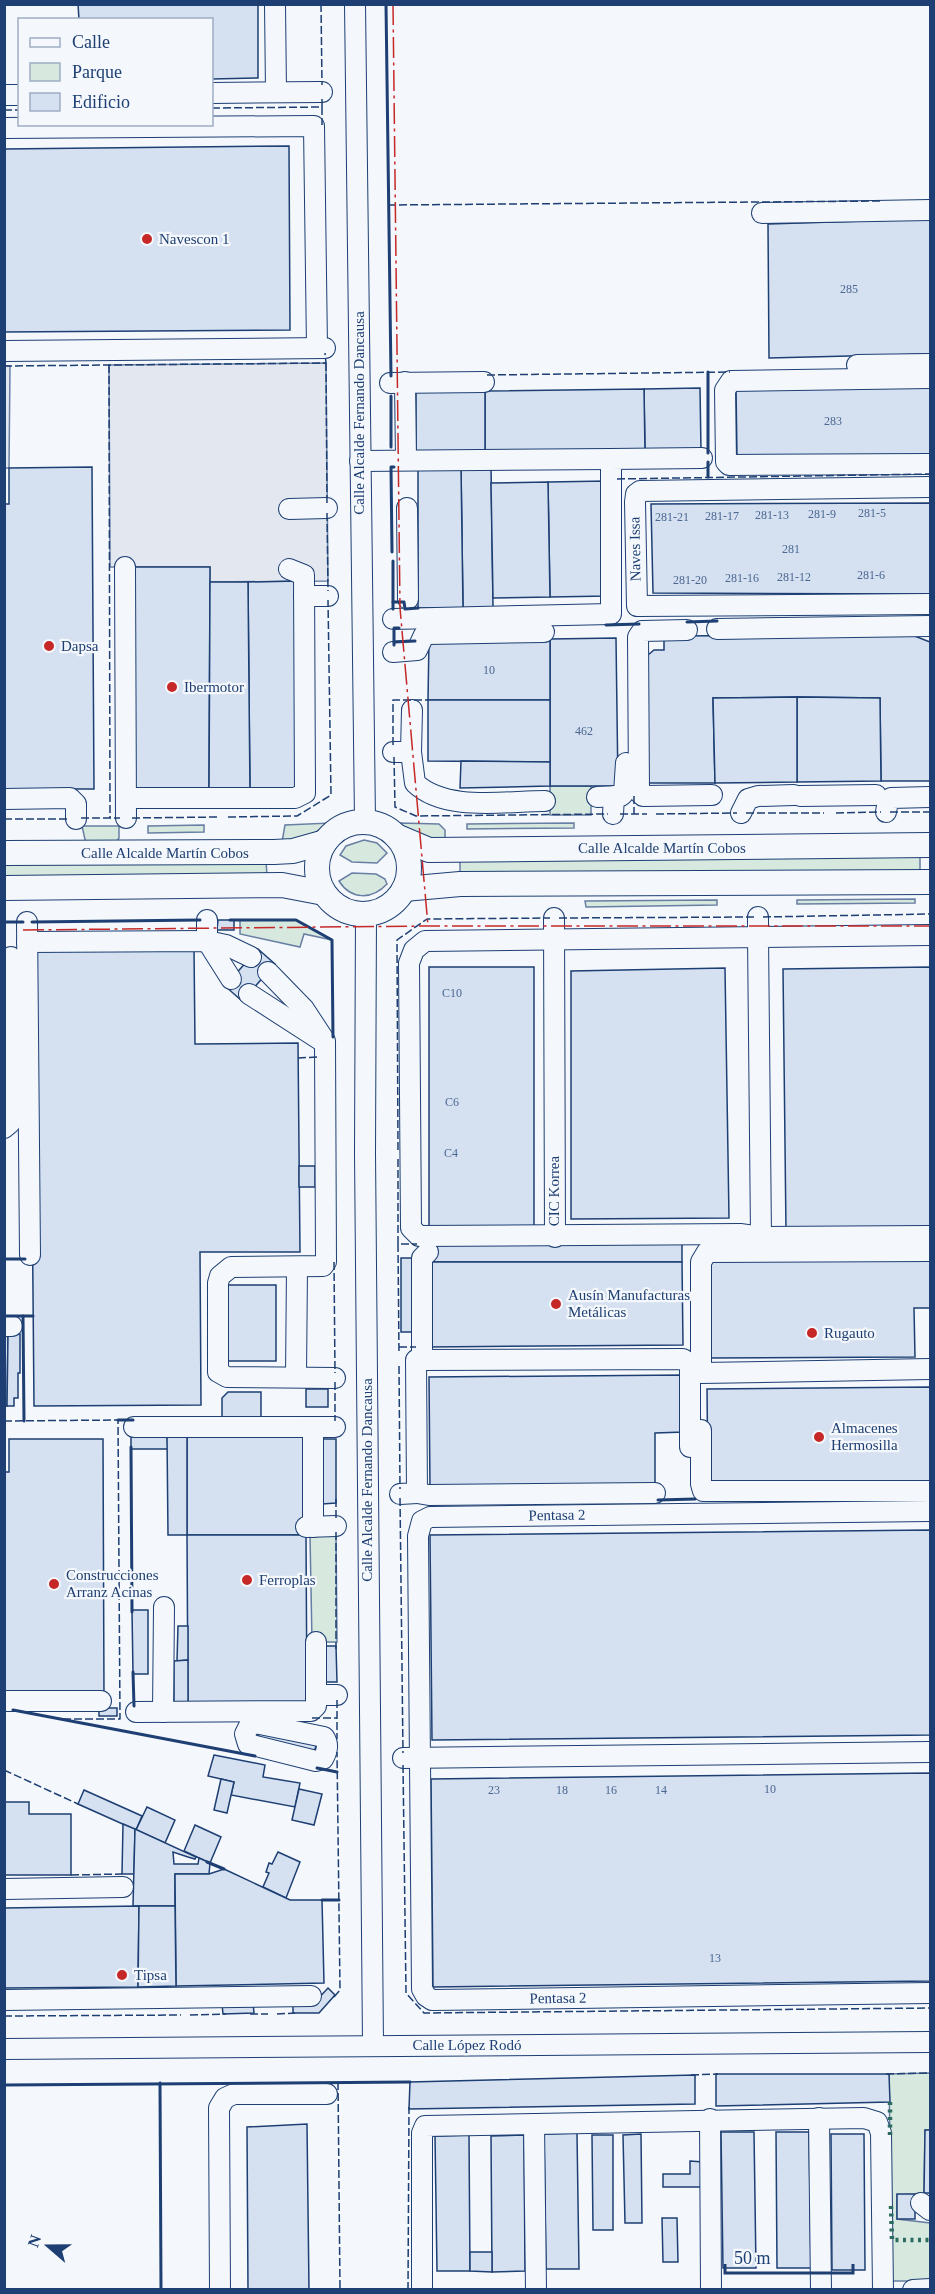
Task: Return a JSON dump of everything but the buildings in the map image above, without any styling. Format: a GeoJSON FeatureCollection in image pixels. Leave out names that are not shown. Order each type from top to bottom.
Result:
{"type":"FeatureCollection","features":[{"type":"Feature","properties":{"kind":"main road"},"geometry":{"type":"LineString","coordinates":[[365,821],[378,825],[396,836],[404,848],[408,861],[408,875],[404,889],[388,907],[366,915],[342,910],[324,893],[316,867],[325,842],[344,826],[365,821]]}},
{"type":"Feature","properties":{"kind":"main road","name":"Calle Alcalde Martín Cobos"},"geometry":{"type":"LineString","coordinates":[[396,836],[429,850],[930,845]]}},
{"type":"Feature","properties":{"kind":"main road","name":"Calle Alcalde Martín Cobos"},"geometry":{"type":"LineString","coordinates":[[4,853],[274,852],[293,851],[325,842]]}},
{"type":"Feature","properties":{"kind":"main road"},"geometry":{"type":"LineString","coordinates":[[404,889],[460,884],[930,882]]}},
{"type":"Feature","properties":{"kind":"main road"},"geometry":{"type":"LineString","coordinates":[[4,888],[282,885],[324,893]]}},
{"type":"Feature","properties":{"kind":"street"},"geometry":{"type":"LineString","coordinates":[[275,4],[276,92]]}},
{"type":"Feature","properties":{"kind":"street","name":"Calle Alcalde Fernando Dancausa"},"geometry":{"type":"LineString","coordinates":[[356,4],[365,821]]}},
{"type":"Feature","properties":{"kind":"street"},"geometry":{"type":"LineString","coordinates":[[213,93],[322,92]]}},
{"type":"Feature","properties":{"kind":"street"},"geometry":{"type":"LineString","coordinates":[[4,128],[314,126],[321,348],[4,351]]}},
{"type":"Feature","properties":{"kind":"street"},"geometry":{"type":"LineString","coordinates":[[762,213],[930,210]]}},
{"type":"Feature","properties":{"kind":"street"},"geometry":{"type":"LineString","coordinates":[[767,367],[930,364]]}},
{"type":"Feature","properties":{"kind":"street"},"geometry":{"type":"LineString","coordinates":[[930,378],[731,381],[725,390],[726,462],[729,465],[930,464]]}},
{"type":"Feature","properties":{"kind":"street"},"geometry":{"type":"LineString","coordinates":[[406,460],[398,383],[484,382]]}},
{"type":"Feature","properties":{"kind":"street"},"geometry":{"type":"LineString","coordinates":[[360,461],[702,458]]}},
{"type":"Feature","properties":{"kind":"street"},"geometry":{"type":"LineString","coordinates":[[393,619],[611,614],[611,459]]}},
{"type":"Feature","properties":{"kind":"street","name":"Naves Issa"},"geometry":{"type":"LineString","coordinates":[[930,487],[640,491],[636,494],[635,502],[637,606],[930,604]]}},
{"type":"Feature","properties":{"kind":"street"},"geometry":{"type":"LineString","coordinates":[[289,509],[327,508]]}},
{"type":"Feature","properties":{"kind":"street"},"geometry":{"type":"LineString","coordinates":[[407,508],[400,556],[408,599]]}},
{"type":"Feature","properties":{"kind":"street"},"geometry":{"type":"LineString","coordinates":[[125,567],[126,818]]}},
{"type":"Feature","properties":{"kind":"street"},"geometry":{"type":"LineString","coordinates":[[127,798],[224,807],[296,798],[305,793],[304,575],[289,569]]}},
{"type":"Feature","properties":{"kind":"street"},"geometry":{"type":"LineString","coordinates":[[304,596],[328,596]]}},
{"type":"Feature","properties":{"kind":"street"},"geometry":{"type":"LineString","coordinates":[[717,629],[930,626]]}},
{"type":"Feature","properties":{"kind":"street"},"geometry":{"type":"LineString","coordinates":[[687,630],[642,631],[638,637],[639,792],[652,805],[712,795]]}},
{"type":"Feature","properties":{"kind":"street"},"geometry":{"type":"LineString","coordinates":[[393,652],[417,650],[424,635],[428,634],[544,633]]}},
{"type":"Feature","properties":{"kind":"street"},"geometry":{"type":"LineString","coordinates":[[608,802],[621,796],[626,787],[625,635]]}},
{"type":"Feature","properties":{"kind":"street"},"geometry":{"type":"LineString","coordinates":[[412,710],[402,752],[415,783],[425,793],[445,801],[545,801]]}},
{"type":"Feature","properties":{"kind":"street"},"geometry":{"type":"LineString","coordinates":[[741,813],[748,799],[758,796],[797,795],[829,804],[876,795]]}},
{"type":"Feature","properties":{"kind":"street"},"geometry":{"type":"LineString","coordinates":[[886,812],[888,800],[891,798],[930,797]]}},
{"type":"Feature","properties":{"kind":"street"},"geometry":{"type":"LineString","coordinates":[[4,799],[70,798],[76,804],[76,819]]}},
{"type":"Feature","properties":{"kind":"street","name":"Calle Alcalde Fernando Dancausa"},"geometry":{"type":"LineString","coordinates":[[366,915],[365,1165],[373,2045]]}},
{"type":"Feature","properties":{"kind":"street","name":"CIC Korrea"},"geometry":{"type":"LineString","coordinates":[[554,918],[555,1236],[740,1234],[761,1237],[930,1236]]}},
{"type":"Feature","properties":{"kind":"street"},"geometry":{"type":"LineString","coordinates":[[207,920],[207,941],[231,979]]}},
{"type":"Feature","properties":{"kind":"street"},"geometry":{"type":"LineString","coordinates":[[27,922],[30,1255]]}},
{"type":"Feature","properties":{"kind":"street"},"geometry":{"type":"LineString","coordinates":[[758,926],[761,1237]]}},
{"type":"Feature","properties":{"kind":"street"},"geometry":{"type":"LineString","coordinates":[[555,1236],[425,1237],[419,1236],[411,1228],[404,1154],[409,963],[414,950],[425,941],[554,939],[758,926],[930,934]]}},
{"type":"Feature","properties":{"kind":"street"},"geometry":{"type":"LineString","coordinates":[[27,942],[207,941],[226,945],[251,957]]}},
{"type":"Feature","properties":{"kind":"street"},"geometry":{"type":"LineString","coordinates":[[4,1128],[10,1123],[12,1111],[11,957]]}},
{"type":"Feature","properties":{"kind":"street"},"geometry":{"type":"LineString","coordinates":[[268,972],[304,1009],[329,1042],[326,1259],[323,1266],[231,1267],[220,1276],[218,1283],[218,1372],[222,1377],[335,1378]]}},
{"type":"Feature","properties":{"kind":"street"},"geometry":{"type":"LineString","coordinates":[[249,994],[329,1042]]}},
{"type":"Feature","properties":{"kind":"street"},"geometry":{"type":"LineString","coordinates":[[930,1251],[707,1252],[701,1262],[701,1484],[703,1491],[930,1491]]}},
{"type":"Feature","properties":{"kind":"street"},"geometry":{"type":"LineString","coordinates":[[428,1252],[422,1258],[412,1360],[408,1493],[441,1495],[655,1493]]}},
{"type":"Feature","properties":{"kind":"street"},"geometry":{"type":"LineString","coordinates":[[296,1377],[297,1267]]}},
{"type":"Feature","properties":{"kind":"street"},"geometry":{"type":"LineString","coordinates":[[412,1360],[683,1359],[689,1363],[690,1370],[690,1447]]}},
{"type":"Feature","properties":{"kind":"street"},"geometry":{"type":"LineString","coordinates":[[701,1373],[930,1369]]}},
{"type":"Feature","properties":{"kind":"street"},"geometry":{"type":"LineString","coordinates":[[313,1426],[310,1527],[336,1526]]}},
{"type":"Feature","properties":{"kind":"street"},"geometry":{"type":"LineString","coordinates":[[134,1427],[335,1427]]}},
{"type":"Feature","properties":{"kind":"street","name":"Pentasa 2"},"geometry":{"type":"LineString","coordinates":[[930,1511],[430,1517],[422,1521],[418,1536],[411,1758],[422,1989],[432,2000],[930,1993]]}},
{"type":"Feature","properties":{"kind":"street"},"geometry":{"type":"LineString","coordinates":[[163,1712],[164,1607]]}},
{"type":"Feature","properties":{"kind":"street"},"geometry":{"type":"LineString","coordinates":[[136,1712],[306,1712],[315,1709],[316,1642]]}},
{"type":"Feature","properties":{"kind":"street"},"geometry":{"type":"LineString","coordinates":[[316,1695],[337,1695]]}},
{"type":"Feature","properties":{"kind":"street"},"geometry":{"type":"LineString","coordinates":[[4,1701],[101,1701]]}},
{"type":"Feature","properties":{"kind":"street"},"geometry":{"type":"LineString","coordinates":[[411,1758],[930,1752]]}},
{"type":"Feature","properties":{"kind":"street"},"geometry":{"type":"LineString","coordinates":[[4,1889],[123,1887]]}},
{"type":"Feature","properties":{"kind":"street"},"geometry":{"type":"LineString","coordinates":[[4,2000],[186,2006],[273,2005],[311,1996]]}},
{"type":"Feature","properties":{"kind":"street","name":"Calle López Rodó"},"geometry":{"type":"LineString","coordinates":[[4,2049],[930,2042]]}},
{"type":"Feature","properties":{"kind":"street"},"geometry":{"type":"LineString","coordinates":[[220,2289],[219,2108],[225,2098],[234,2094],[327,2094]]}},
{"type":"Feature","properties":{"kind":"street"},"geometry":{"type":"LineString","coordinates":[[819,2118],[821,2289]]}},
{"type":"Feature","properties":{"kind":"street"},"geometry":{"type":"LineString","coordinates":[[422,2289],[422,2133],[425,2126],[710,2119],[872,2118],[877,2122],[881,2133],[883,2289]]}},
{"type":"Feature","properties":{"kind":"street"},"geometry":{"type":"LineString","coordinates":[[710,2119],[711,2289]]}},
{"type":"Feature","properties":{"kind":"street"},"geometry":{"type":"LineString","coordinates":[[534,2124],[536,2289]]}},
{"type":"Feature","properties":{"kind":"street"},"geometry":{"type":"LineString","coordinates":[[913,2289],[930,2289]]}},
{"type":"Feature","properties":{"kind":"green space"},"geometry":{"type":"Polygon","coordinates":[[[550,786],[591,786],[591,815],[550,815],[550,786]]]}},
{"type":"Feature","properties":{"kind":"green space"},"geometry":{"type":"Polygon","coordinates":[[[330,823],[310,836],[282,842],[285,825],[330,823]]]}},
{"type":"Feature","properties":{"kind":"green space"},"geometry":{"type":"Polygon","coordinates":[[[399,823],[439,824],[445,830],[445,840],[420,836],[399,823]]]}},
{"type":"Feature","properties":{"kind":"green space"},"geometry":{"type":"Polygon","coordinates":[[[574,823],[574,828],[467,829],[467,824],[574,823]]]}},
{"type":"Feature","properties":{"kind":"green space"},"geometry":{"type":"Polygon","coordinates":[[[204,825],[204,832],[148,833],[148,826],[204,825]]]}},
{"type":"Feature","properties":{"kind":"green space"},"geometry":{"type":"Polygon","coordinates":[[[82,826],[119,826],[119,838],[115,844],[86,844],[82,826]]]}},
{"type":"Feature","properties":{"kind":"green space"},"geometry":{"type":"Polygon","coordinates":[[[364,840],[377,843],[387,853],[377,863],[352,862],[340,855],[346,846],[364,840]]]}},
{"type":"Feature","properties":{"kind":"green space"},"geometry":{"type":"Polygon","coordinates":[[[920,856],[920,871],[460,874],[460,859],[920,856]]]}},
{"type":"Feature","properties":{"kind":"green space"},"geometry":{"type":"Polygon","coordinates":[[[266,861],[267,875],[5,879],[4,863],[266,861]]]}},
{"type":"Feature","properties":{"kind":"green space"},"geometry":{"type":"Polygon","coordinates":[[[352,873],[376,874],[385,879],[387,884],[375,893],[356,895],[349,892],[339,881],[352,873]]]}},
{"type":"Feature","properties":{"kind":"green space"},"geometry":{"type":"Polygon","coordinates":[[[915,899],[915,903],[797,904],[797,900],[915,899]]]}},
{"type":"Feature","properties":{"kind":"green space"},"geometry":{"type":"Polygon","coordinates":[[[717,900],[717,905],[586,907],[585,901],[717,900]]]}},
{"type":"Feature","properties":{"kind":"green space"},"geometry":{"type":"Polygon","coordinates":[[[240,920],[296,920],[332,940],[304,934],[300,947],[240,934],[240,920]]]}},
{"type":"Feature","properties":{"kind":"green space"},"geometry":{"type":"Polygon","coordinates":[[[336,1534],[337,1642],[312,1642],[310,1535],[336,1534]]]}},
{"type":"Feature","properties":{"kind":"green space"},"geometry":{"type":"Polygon","coordinates":[[[930,2073],[930,2130],[925,2130],[924,2194],[897,2195],[897,2219],[930,2223],[930,2281],[892,2281],[889,2074],[930,2073]]]}},
{"type":"Feature","properties":{"kind":"shaded area"},"geometry":{"type":"Polygon","coordinates":[[[326,363],[328,581],[210,582],[210,567],[110,567],[109,365],[326,363]]]}},
{"type":"Feature","properties":{"kind":"shaded area"},"geometry":{"type":"Polygon","coordinates":[[[4,366],[10,366],[9,468],[4,468],[4,366]]]}},
{"type":"Feature","properties":{"kind":"hedge"},"geometry":{"type":"LineString","coordinates":[[890,2102],[890,2135]]}},
{"type":"Feature","properties":{"kind":"hedge"},"geometry":{"type":"LineString","coordinates":[[891,2206],[892,2240],[930,2240]]}},
{"type":"Feature","properties":{"kind":"fence"},"geometry":{"type":"LineString","coordinates":[[321,4],[322,85]]}},
{"type":"Feature","properties":{"kind":"fence"},"geometry":{"type":"LineString","coordinates":[[213,108],[322,107],[322,97]]}},
{"type":"Feature","properties":{"kind":"fence"},"geometry":{"type":"LineString","coordinates":[[322,107],[322,125]]}},
{"type":"Feature","properties":{"kind":"fence"},"geometry":{"type":"LineString","coordinates":[[4,110],[18,110]]}},
{"type":"Feature","properties":{"kind":"fence"},"geometry":{"type":"LineString","coordinates":[[388,205],[883,201]]}},
{"type":"Feature","properties":{"kind":"fence"},"geometry":{"type":"LineString","coordinates":[[4,366],[326,363],[325,353]]}},
{"type":"Feature","properties":{"kind":"fence"},"geometry":{"type":"LineString","coordinates":[[326,363],[327,504]]}},
{"type":"Feature","properties":{"kind":"fence"},"geometry":{"type":"LineString","coordinates":[[109,365],[110,818]]}},
{"type":"Feature","properties":{"kind":"fence"},"geometry":{"type":"LineString","coordinates":[[487,375],[730,372]]}},
{"type":"Feature","properties":{"kind":"fence"},"geometry":{"type":"LineString","coordinates":[[617,479],[930,474]]}},
{"type":"Feature","properties":{"kind":"fence"},"geometry":{"type":"LineString","coordinates":[[327,513],[328,591]]}},
{"type":"Feature","properties":{"kind":"fence"},"geometry":{"type":"LineString","coordinates":[[228,817],[297,816],[331,795],[328,600]]}},
{"type":"Feature","properties":{"kind":"fence"},"geometry":{"type":"LineString","coordinates":[[393,745],[393,700],[428,700]]}},
{"type":"Feature","properties":{"kind":"fence"},"geometry":{"type":"LineString","coordinates":[[394,757],[395,807],[416,816],[608,814]]}},
{"type":"Feature","properties":{"kind":"fence"},"geometry":{"type":"LineString","coordinates":[[634,796],[634,814]]}},
{"type":"Feature","properties":{"kind":"fence"},"geometry":{"type":"LineString","coordinates":[[836,813],[881,812]]}},
{"type":"Feature","properties":{"kind":"fence"},"geometry":{"type":"LineString","coordinates":[[890,812],[930,812]]}},
{"type":"Feature","properties":{"kind":"fence"},"geometry":{"type":"LineString","coordinates":[[656,814],[737,813]]}},
{"type":"Feature","properties":{"kind":"fence"},"geometry":{"type":"LineString","coordinates":[[746,813],[824,813]]}},
{"type":"Feature","properties":{"kind":"fence"},"geometry":{"type":"LineString","coordinates":[[620,814],[647,814]]}},
{"type":"Feature","properties":{"kind":"fence"},"geometry":{"type":"LineString","coordinates":[[132,818],[219,817]]}},
{"type":"Feature","properties":{"kind":"fence"},"geometry":{"type":"LineString","coordinates":[[81,818],[120,818]]}},
{"type":"Feature","properties":{"kind":"fence"},"geometry":{"type":"LineString","coordinates":[[4,819],[69,819]]}},
{"type":"Feature","properties":{"kind":"fence"},"geometry":{"type":"LineString","coordinates":[[763,917],[930,914]]}},
{"type":"Feature","properties":{"kind":"fence"},"geometry":{"type":"LineString","coordinates":[[559,918],[754,917]]}},
{"type":"Feature","properties":{"kind":"fence"},"geometry":{"type":"LineString","coordinates":[[398,1150],[397,940],[427,919],[550,918]]}},
{"type":"Feature","properties":{"kind":"fence"},"geometry":{"type":"LineString","coordinates":[[298,1058],[319,1057]]}},
{"type":"Feature","properties":{"kind":"fence"},"geometry":{"type":"LineString","coordinates":[[398,1159],[398,1244],[417,1244]]}},
{"type":"Feature","properties":{"kind":"fence"},"geometry":{"type":"LineString","coordinates":[[398,1244],[399,1354]]}},
{"type":"Feature","properties":{"kind":"fence"},"geometry":{"type":"LineString","coordinates":[[334,1262],[335,1373]]}},
{"type":"Feature","properties":{"kind":"fence"},"geometry":{"type":"LineString","coordinates":[[399,1347],[416,1347]]}},
{"type":"Feature","properties":{"kind":"fence"},"geometry":{"type":"LineString","coordinates":[[399,1366],[400,1489]]}},
{"type":"Feature","properties":{"kind":"fence"},"geometry":{"type":"LineString","coordinates":[[335,1382],[335,1421]]}},
{"type":"Feature","properties":{"kind":"fence"},"geometry":{"type":"LineString","coordinates":[[4,1421],[118,1420],[120,1719],[61,1719]]}},
{"type":"Feature","properties":{"kind":"fence"},"geometry":{"type":"LineString","coordinates":[[400,1498],[403,1753]]}},
{"type":"Feature","properties":{"kind":"fence"},"geometry":{"type":"LineString","coordinates":[[336,1499],[336,1520]]}},
{"type":"Feature","properties":{"kind":"fence"},"geometry":{"type":"LineString","coordinates":[[336,1532],[336,1649]]}},
{"type":"Feature","properties":{"kind":"fence"},"geometry":{"type":"LineString","coordinates":[[337,1700],[337,1739]]}},
{"type":"Feature","properties":{"kind":"fence"},"geometry":{"type":"LineString","coordinates":[[312,1718],[337,1718]]}},
{"type":"Feature","properties":{"kind":"fence"},"geometry":{"type":"LineString","coordinates":[[334,1997],[340,1990],[337,1752]]}},
{"type":"Feature","properties":{"kind":"fence"},"geometry":{"type":"LineString","coordinates":[[403,1765],[406,1993],[424,2013],[930,2008]]}},
{"type":"Feature","properties":{"kind":"fence"},"geometry":{"type":"LineString","coordinates":[[4,1770],[78,1804]]}},
{"type":"Feature","properties":{"kind":"fence"},"geometry":{"type":"LineString","coordinates":[[71,1875],[122,1874]]}},
{"type":"Feature","properties":{"kind":"fence"},"geometry":{"type":"LineString","coordinates":[[277,2014],[295,2013]]}},
{"type":"Feature","properties":{"kind":"fence"},"geometry":{"type":"LineString","coordinates":[[190,2015],[226,2014]]}},
{"type":"Feature","properties":{"kind":"fence"},"geometry":{"type":"LineString","coordinates":[[250,2014],[268,2014]]}},
{"type":"Feature","properties":{"kind":"fence"},"geometry":{"type":"LineString","coordinates":[[4,2016],[181,2015]]}},
{"type":"Feature","properties":{"kind":"fence"},"geometry":{"type":"LineString","coordinates":[[886,2074],[930,2073]]}},
{"type":"Feature","properties":{"kind":"fence"},"geometry":{"type":"LineString","coordinates":[[691,2075],[718,2074]]}},
{"type":"Feature","properties":{"kind":"fence"},"geometry":{"type":"LineString","coordinates":[[338,2082],[340,2290]]}},
{"type":"Feature","properties":{"kind":"fence"},"geometry":{"type":"LineString","coordinates":[[408,2290],[409,2107]]}},
{"type":"Feature","properties":{"kind":"wall"},"geometry":{"type":"LineString","coordinates":[[386,4],[391,376]]}},
{"type":"Feature","properties":{"kind":"wall"},"geometry":{"type":"LineString","coordinates":[[708,372],[708,453]]}},
{"type":"Feature","properties":{"kind":"wall"},"geometry":{"type":"LineString","coordinates":[[391,396],[391,447]]}},
{"type":"Feature","properties":{"kind":"wall"},"geometry":{"type":"LineString","coordinates":[[708,462],[708,477]]}},
{"type":"Feature","properties":{"kind":"wall"},"geometry":{"type":"LineString","coordinates":[[392,552],[391,467],[394,467]]}},
{"type":"Feature","properties":{"kind":"wall"},"geometry":{"type":"LineString","coordinates":[[393,561],[393,609]]}},
{"type":"Feature","properties":{"kind":"wall"},"geometry":{"type":"LineString","coordinates":[[393,602],[404,602],[405,609],[418,608]]}},
{"type":"Feature","properties":{"kind":"wall"},"geometry":{"type":"LineString","coordinates":[[687,622],[717,621]]}},
{"type":"Feature","properties":{"kind":"wall"},"geometry":{"type":"LineString","coordinates":[[606,625],[639,624]]}},
{"type":"Feature","properties":{"kind":"wall"},"geometry":{"type":"LineString","coordinates":[[394,645],[394,628],[399,628]]}},
{"type":"Feature","properties":{"kind":"wall"},"geometry":{"type":"LineString","coordinates":[[394,642],[415,641]]}},
{"type":"Feature","properties":{"kind":"wall"},"geometry":{"type":"LineString","coordinates":[[32,922],[200,920]]}},
{"type":"Feature","properties":{"kind":"wall"},"geometry":{"type":"LineString","coordinates":[[230,920],[296,920],[332,940],[333,1037]]}},
{"type":"Feature","properties":{"kind":"wall"},"geometry":{"type":"LineString","coordinates":[[4,922],[23,922]]}},
{"type":"Feature","properties":{"kind":"wall"},"geometry":{"type":"LineString","coordinates":[[4,1259],[25,1259]]}},
{"type":"Feature","properties":{"kind":"wall"},"geometry":{"type":"LineString","coordinates":[[4,1316],[33,1316]]}},
{"type":"Feature","properties":{"kind":"wall"},"geometry":{"type":"LineString","coordinates":[[23,1316],[24,1421]]}},
{"type":"Feature","properties":{"kind":"wall"},"geometry":{"type":"LineString","coordinates":[[118,1420],[133,1420]]}},
{"type":"Feature","properties":{"kind":"wall"},"geometry":{"type":"LineString","coordinates":[[131,1447],[132,1612]]}},
{"type":"Feature","properties":{"kind":"wall"},"geometry":{"type":"LineString","coordinates":[[658,1500],[695,1499]]}},
{"type":"Feature","properties":{"kind":"wall"},"geometry":{"type":"LineString","coordinates":[[133,1672],[134,1706]]}},
{"type":"Feature","properties":{"kind":"wall"},"geometry":{"type":"LineString","coordinates":[[13,1710],[255,1756]]}},
{"type":"Feature","properties":{"kind":"wall"},"geometry":{"type":"LineString","coordinates":[[317,1768],[337,1772]]}},
{"type":"Feature","properties":{"kind":"wall"},"geometry":{"type":"LineString","coordinates":[[207,1862],[224,1869]]}},
{"type":"Feature","properties":{"kind":"wall"},"geometry":{"type":"LineString","coordinates":[[322,1900],[339,1900]]}},
{"type":"Feature","properties":{"kind":"wall"},"geometry":{"type":"LineString","coordinates":[[4,2085],[410,2082]]}},
{"type":"Feature","properties":{"kind":"wall"},"geometry":{"type":"LineString","coordinates":[[160,2083],[161,2290]]}},
{"type":"Feature","properties":{"kind":"power"},"geometry":{"type":"LineString","coordinates":[[393,4],[400,608],[428,926]]}},
{"type":"Feature","properties":{"kind":"power"},"geometry":{"type":"LineString","coordinates":[[23,930],[428,926],[930,926]]}},
{"type":"Feature","properties":{"kind":"place","name":"Navescon 1"},"geometry":{"type":"Point","coordinates":[147,239]}},
{"type":"Feature","properties":{"kind":"place","name":"Dapsa"},"geometry":{"type":"Point","coordinates":[49,646]}},
{"type":"Feature","properties":{"kind":"place","name":"Ibermotor"},"geometry":{"type":"Point","coordinates":[172,687]}},
{"type":"Feature","properties":{"kind":"place","name":"Ausín Manufacturas Metálicas"},"geometry":{"type":"Point","coordinates":[556,1304]}},
{"type":"Feature","properties":{"kind":"place","name":"Rugauto"},"geometry":{"type":"Point","coordinates":[812,1333]}},
{"type":"Feature","properties":{"kind":"place","name":"Almacenes Hermosilla"},"geometry":{"type":"Point","coordinates":[819,1437]}},
{"type":"Feature","properties":{"kind":"place","name":"Ferroplas"},"geometry":{"type":"Point","coordinates":[247,1580]}},
{"type":"Feature","properties":{"kind":"place","name":"Construcciones Arranz Acinas"},"geometry":{"type":"Point","coordinates":[54,1584]}},
{"type":"Feature","properties":{"kind":"place","name":"Tipsa"},"geometry":{"type":"Point","coordinates":[122,1975]}}]}
